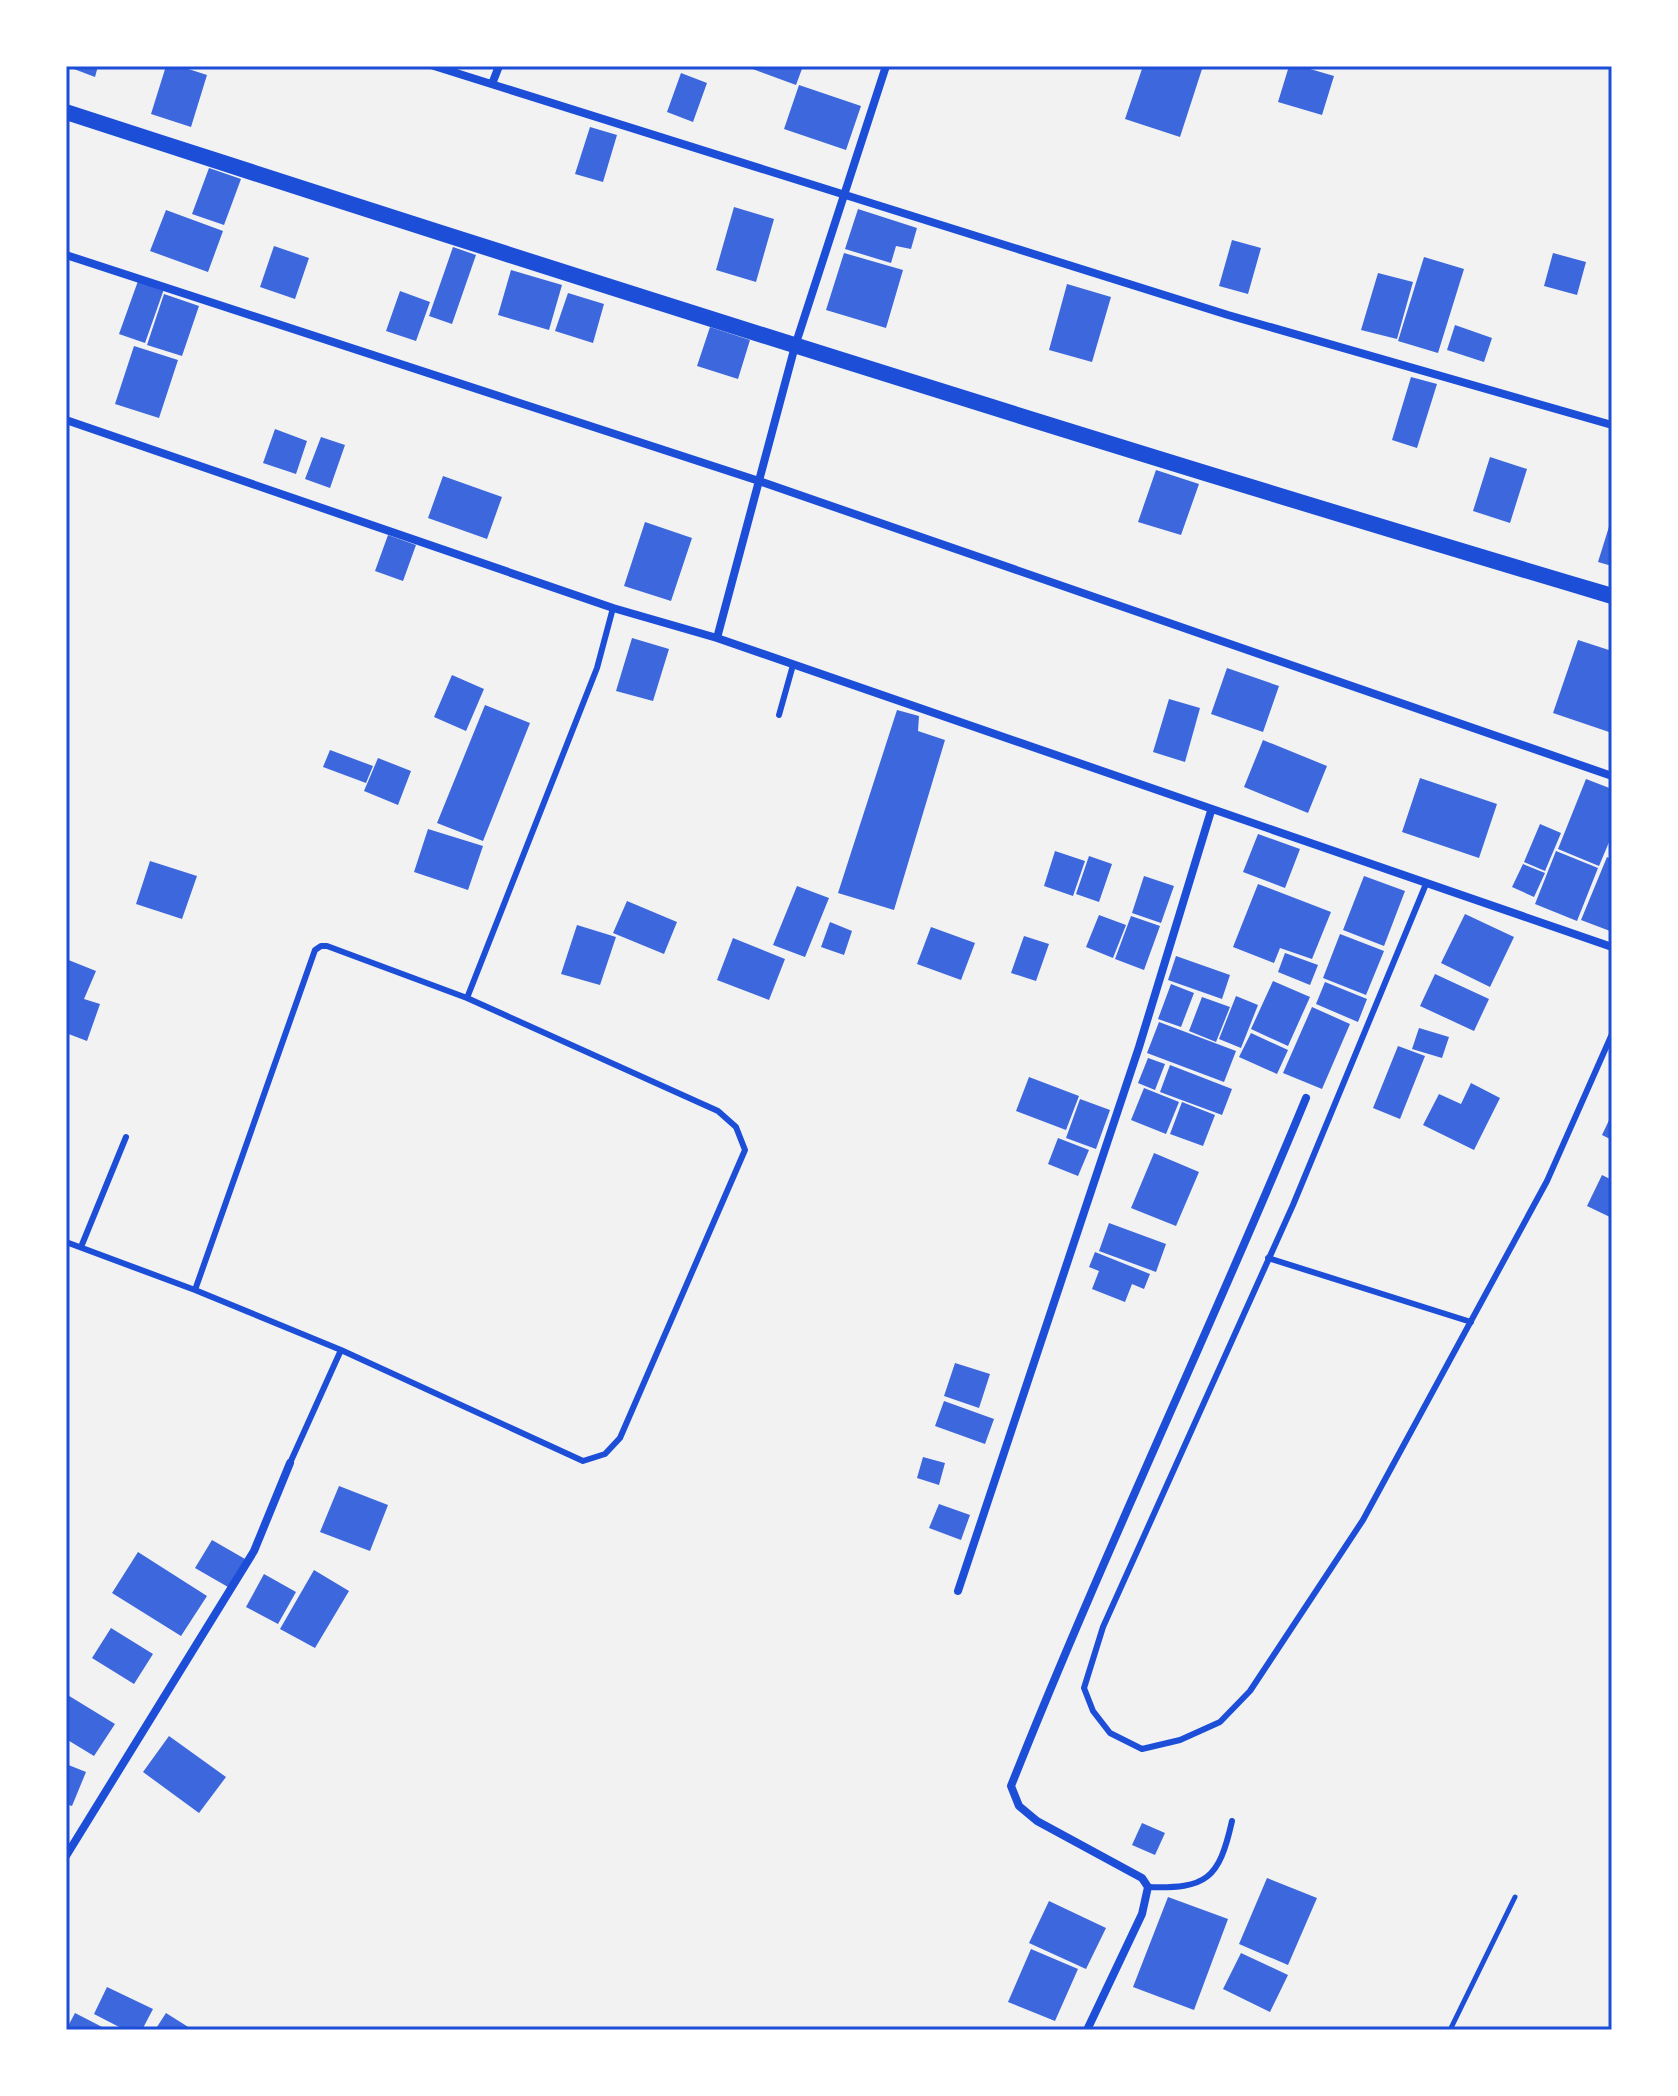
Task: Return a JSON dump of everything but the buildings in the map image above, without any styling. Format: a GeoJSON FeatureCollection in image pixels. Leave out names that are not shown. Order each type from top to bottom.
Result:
{"type":"FeatureCollection","features":[{"type":"Feature","properties":{"kind":"main road"},"geometry":{"type":"LineString","coordinates":[[66,112],[795,346],[1612,596]]}},
{"type":"Feature","properties":{"kind":"street"},"geometry":{"type":"LineString","coordinates":[[434,66],[1228,315],[1612,425]]}},
{"type":"Feature","properties":{"kind":"street"},"geometry":{"type":"LineString","coordinates":[[492,84],[499,66]]}},
{"type":"Feature","properties":{"kind":"street"},"geometry":{"type":"LineString","coordinates":[[717,638],[795,346],[886,66]]}},
{"type":"Feature","properties":{"kind":"street"},"geometry":{"type":"LineString","coordinates":[[66,255],[759,481],[1612,776]]}},
{"type":"Feature","properties":{"kind":"street"},"geometry":{"type":"LineString","coordinates":[[66,420],[613,608],[717,638],[1612,947]]}},
{"type":"Feature","properties":{"kind":"street"},"geometry":{"type":"LineString","coordinates":[[958,1591],[1139,1047],[1211,811]]}},
{"type":"Feature","properties":{"kind":"street"},"geometry":{"type":"LineString","coordinates":[[1087,2030],[1142,1914],[1148,1887],[1142,1878],[1037,1821],[1019,1806],[1011,1786],[1045,1699],[1306,1098]]}},
{"type":"Feature","properties":{"kind":"street"},"geometry":{"type":"LineString","coordinates":[[66,1856],[254,1551],[290,1463]]}},
{"type":"Feature","properties":{"kind":"lane"},"geometry":{"type":"LineString","coordinates":[[467,998],[597,668],[613,608]]}},
{"type":"Feature","properties":{"kind":"lane"},"geometry":{"type":"LineString","coordinates":[[779,715],[793,665]]}},
{"type":"Feature","properties":{"kind":"lane"},"geometry":{"type":"LineString","coordinates":[[1426,884],[1268,1258],[1103,1627],[1084,1688],[1093,1711],[1110,1733],[1142,1749],[1180,1740],[1220,1722],[1250,1691],[1363,1520],[1547,1181],[1612,1034]]}},
{"type":"Feature","properties":{"kind":"lane"},"geometry":{"type":"LineString","coordinates":[[66,1242],[195,1290],[341,1350],[583,1461],[605,1454],[620,1438],[745,1150],[736,1127],[718,1111],[467,998],[327,946],[315,950],[195,1290]]}},
{"type":"Feature","properties":{"kind":"lane"},"geometry":{"type":"LineString","coordinates":[[81,1247],[126,1137]]}},
{"type":"Feature","properties":{"kind":"lane"},"geometry":{"type":"LineString","coordinates":[[1268,1258],[1471,1322]]}},
{"type":"Feature","properties":{"kind":"lane"},"geometry":{"type":"LineString","coordinates":[[290,1463],[341,1350]]}},
{"type":"Feature","properties":{"kind":"lane"},"geometry":{"type":"LineString","coordinates":[[1148,1887],[1190,1887],[1206,1880],[1225,1851],[1232,1821]]}},
{"type":"Feature","properties":{"kind":"path"},"geometry":{"type":"LineString","coordinates":[[1450,2030],[1515,1897]]}}]}
